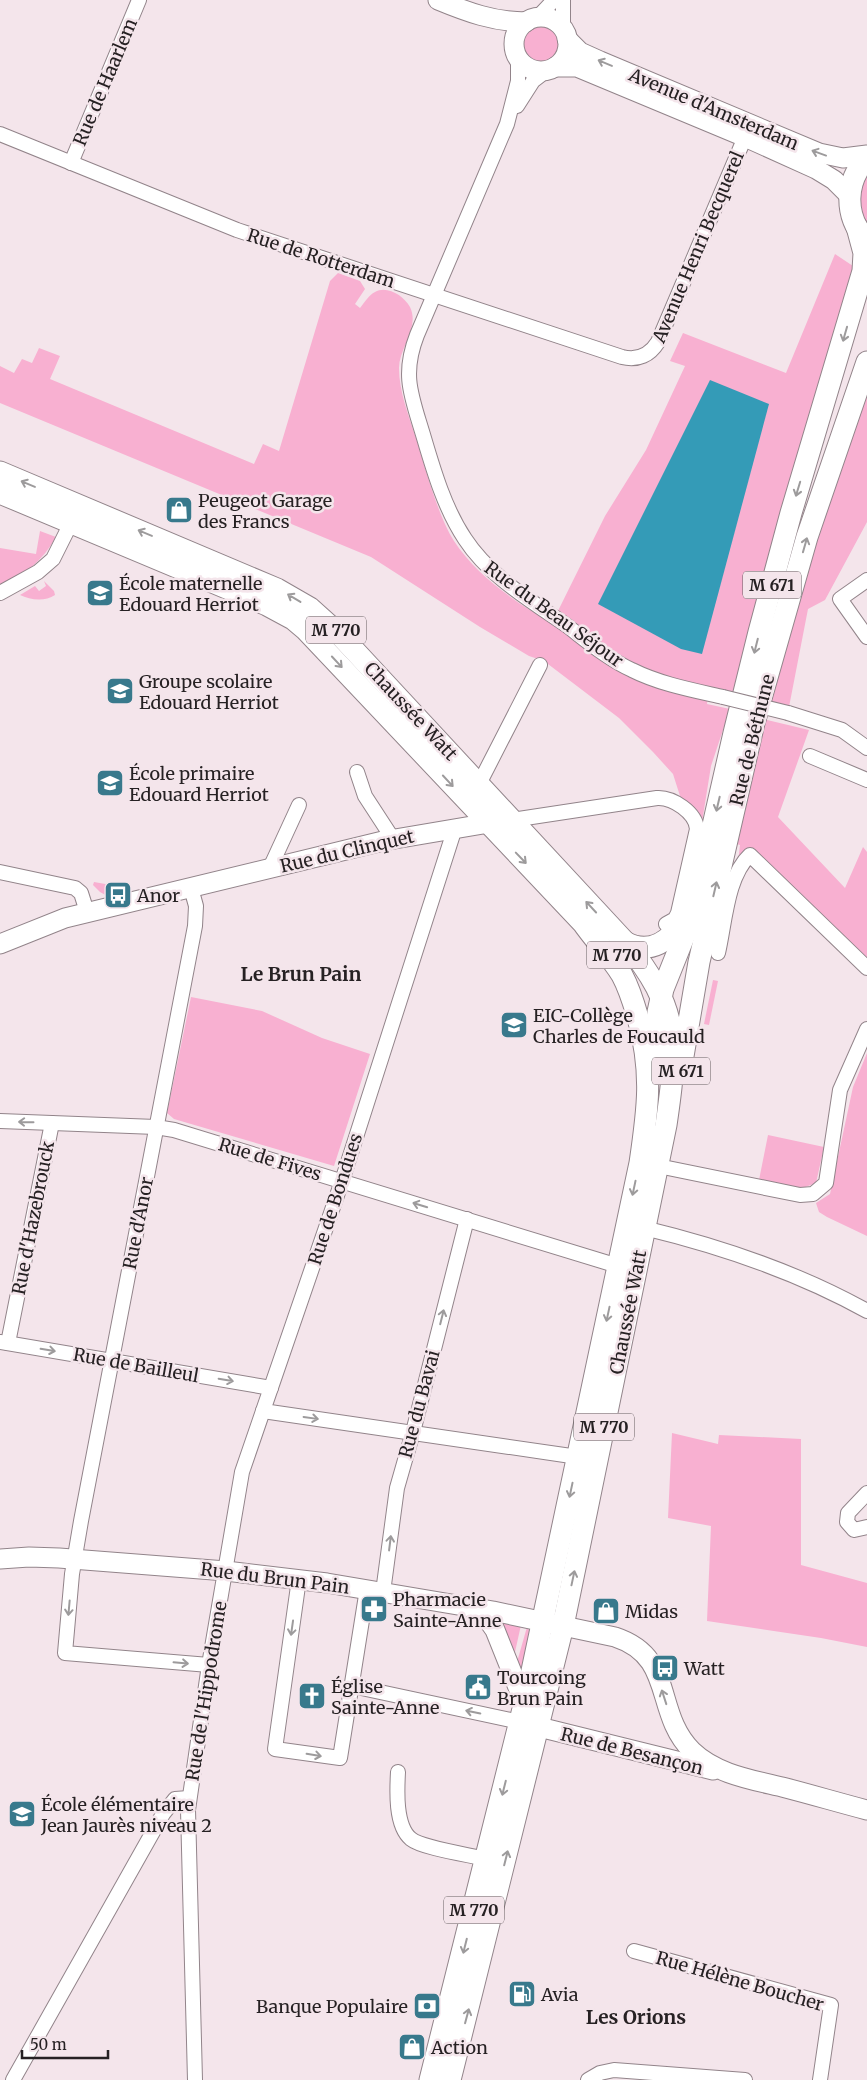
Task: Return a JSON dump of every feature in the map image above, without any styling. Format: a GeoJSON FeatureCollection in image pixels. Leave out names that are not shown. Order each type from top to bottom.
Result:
{"type":"FeatureCollection","features":[{"type":"Feature","properties":{"kind":"main road"},"geometry":{"type":"LineString","coordinates":[[850,196],[856,173],[867,157]]}},
{"type":"Feature","properties":{"kind":"main road","name":"Rue de Béthune"},"geometry":{"type":"LineString","coordinates":[[660,989],[687,929],[699,887],[759,632],[791,512],[863,271],[862,234],[851,212],[850,196]]}},
{"type":"Feature","properties":{"kind":"main road","name":"Rue de Béthune"},"geometry":{"type":"LineString","coordinates":[[666,1125],[681,1071],[699,962],[754,723],[807,536],[867,362]]}},
{"type":"Feature","properties":{"kind":"main road","name":"M 770"},"geometry":{"type":"LineString","coordinates":[[0,472],[76,515]]}},
{"type":"Feature","properties":{"kind":"main road","name":"M 770"},"geometry":{"type":"LineString","coordinates":[[0,493],[76,515]]}},
{"type":"Feature","properties":{"kind":"main road","name":"Chaussée Watt"},"geometry":{"type":"LineString","coordinates":[[76,515],[277,589],[310,608],[340,635],[625,942],[660,989],[672,1026],[674,1040],[673,1067],[666,1125],[649,1164],[618,1266],[578,1457],[553,1624]]}},
{"type":"Feature","properties":{"kind":"main road","name":"Chaussée Watt"},"geometry":{"type":"LineString","coordinates":[[76,515],[293,619],[322,646],[583,923],[626,966],[660,989]]}},
{"type":"Feature","properties":{"kind":"main road","name":"Rue de Béthune"},"geometry":{"type":"LineString","coordinates":[[625,942],[640,948],[652,947],[666,941],[678,928],[699,887]]}},
{"type":"Feature","properties":{"kind":"main road","name":"Chaussée Watt"},"geometry":{"type":"LineString","coordinates":[[583,923],[622,975],[633,1002],[643,1038],[649,1086],[649,1164]]}},
{"type":"Feature","properties":{"kind":"main road","name":"M 770"},"geometry":{"type":"LineString","coordinates":[[660,989],[683,978],[699,962]]}},
{"type":"Feature","properties":{"kind":"main road","name":"Chaussée Watt"},"geometry":{"type":"LineString","coordinates":[[553,1624],[644,1228],[650,1131],[656,1101],[660,989]]}},
{"type":"Feature","properties":{"kind":"main road","name":"M 770"},"geometry":{"type":"LineString","coordinates":[[430,2080],[486,1859],[529,1701],[553,1624]]}},
{"type":"Feature","properties":{"kind":"main road","name":"M 770"},"geometry":{"type":"LineString","coordinates":[[450,2080],[529,1701]]}},
{"type":"Feature","properties":{"kind":"street","name":"Rue de Haarlem"},"geometry":{"type":"LineString","coordinates":[[71,163],[139,0]]}},
{"type":"Feature","properties":{"kind":"street"},"geometry":{"type":"LineString","coordinates":[[438,0],[467,12],[498,20],[551,20],[565,34]]}},
{"type":"Feature","properties":{"kind":"street"},"geometry":{"type":"LineString","coordinates":[[507,124],[518,81],[517,32],[554,0]]}},
{"type":"Feature","properties":{"kind":"street"},"geometry":{"type":"LineString","coordinates":[[507,124],[530,85],[565,57],[563,0]]}},
{"type":"Feature","properties":{"kind":"street"},"geometry":{"type":"LineString","coordinates":[[467,12],[505,38],[530,69],[550,69]]}},
{"type":"Feature","properties":{"kind":"street","name":"Avenue d'Amsterdam"},"geometry":{"type":"LineString","coordinates":[[565,34],[580,52],[819,153],[844,158],[867,157]]}},
{"type":"Feature","properties":{"kind":"street","name":"Avenue d'Amsterdam"},"geometry":{"type":"LineString","coordinates":[[550,69],[577,67],[745,137],[820,172],[834,180],[850,196]]}},
{"type":"Feature","properties":{"kind":"street","name":"Rue du Beau Séjour"},"geometry":{"type":"LineString","coordinates":[[507,124],[412,349],[408,365],[408,383],[439,484],[453,518],[466,541],[479,559],[498,576],[630,670],[663,682],[842,730],[867,748]]}},
{"type":"Feature","properties":{"kind":"street","name":"Rue de Rotterdam"},"geometry":{"type":"LineString","coordinates":[[0,134],[220,224],[434,296],[628,358],[640,358],[648,354]]}},
{"type":"Feature","properties":{"kind":"street","name":"Avenue Henri Becquerel"},"geometry":{"type":"LineString","coordinates":[[648,354],[655,348],[662,335],[745,137]]}},
{"type":"Feature","properties":{"kind":"street"},"geometry":{"type":"LineString","coordinates":[[0,593],[38,572],[53,559],[76,515]]}},
{"type":"Feature","properties":{"kind":"street"},"geometry":{"type":"LineString","coordinates":[[867,580],[840,599],[867,637]]}},
{"type":"Feature","properties":{"kind":"street"},"geometry":{"type":"LineString","coordinates":[[479,784],[540,665]]}},
{"type":"Feature","properties":{"kind":"street"},"geometry":{"type":"LineString","coordinates":[[810,756],[867,780]]}},
{"type":"Feature","properties":{"kind":"street"},"geometry":{"type":"LineString","coordinates":[[357,772],[363,792],[393,839]]}},
{"type":"Feature","properties":{"kind":"street","name":"Rue du Clinquet"},"geometry":{"type":"LineString","coordinates":[[0,944],[55,921],[87,912],[393,839],[661,798],[675,802],[695,821],[697,829],[678,913],[675,918],[666,924]]}},
{"type":"Feature","properties":{"kind":"street"},"geometry":{"type":"LineString","coordinates":[[270,868],[299,805]]}},
{"type":"Feature","properties":{"kind":"street","name":"Rue de Bondues"},"geometry":{"type":"LineString","coordinates":[[226,1571],[242,1472],[342,1181],[455,828]]}},
{"type":"Feature","properties":{"kind":"street"},"geometry":{"type":"LineString","coordinates":[[718,953],[735,877],[744,861],[750,855],[867,968]]}},
{"type":"Feature","properties":{"kind":"street"},"geometry":{"type":"LineString","coordinates":[[0,872],[76,888],[81,893],[87,912]]}},
{"type":"Feature","properties":{"kind":"street","name":"Rue d'Anor"},"geometry":{"type":"LineString","coordinates":[[191,888],[196,906],[195,926],[111,1360],[75,1559],[65,1653],[209,1665]]}},
{"type":"Feature","properties":{"kind":"street"},"geometry":{"type":"LineString","coordinates":[[649,1164],[800,1194],[813,1194],[818,1191],[826,1184],[828,1179],[840,1090],[867,1029]]}},
{"type":"Feature","properties":{"kind":"street","name":"Rue de Fives"},"geometry":{"type":"LineString","coordinates":[[0,1121],[156,1127],[180,1131],[618,1266]]}},
{"type":"Feature","properties":{"kind":"street","name":"Rue d'Hazebrouck"},"geometry":{"type":"LineString","coordinates":[[4,1343],[52,1122]]}},
{"type":"Feature","properties":{"kind":"street","name":"Rue du Bavai"},"geometry":{"type":"LineString","coordinates":[[299,1579],[275,1749],[340,1758],[352,1686],[397,1488],[467,1219]]}},
{"type":"Feature","properties":{"kind":"street"},"geometry":{"type":"LineString","coordinates":[[644,1228],[723,1249],[758,1261],[811,1282],[867,1311]]}},
{"type":"Feature","properties":{"kind":"street","name":"Rue de Bailleul"},"geometry":{"type":"LineString","coordinates":[[4,1343],[271,1388]]}},
{"type":"Feature","properties":{"kind":"street"},"geometry":{"type":"LineString","coordinates":[[263,1411],[578,1457]]}},
{"type":"Feature","properties":{"kind":"street"},"geometry":{"type":"LineString","coordinates":[[867,1493],[848,1513],[847,1522],[854,1530],[867,1527]]}},
{"type":"Feature","properties":{"kind":"street","name":"Rue du Brun Pain"},"geometry":{"type":"LineString","coordinates":[[0,1559],[29,1557],[75,1559],[299,1579],[375,1590],[615,1637],[640,1648],[656,1670],[673,1724],[674,1738],[670,1747],[656,1756]]}},
{"type":"Feature","properties":{"kind":"street","name":"Rue de l'Hippodrome"},"geometry":{"type":"LineString","coordinates":[[195,2080],[188,1823],[189,1798],[209,1665],[226,1571]]}},
{"type":"Feature","properties":{"kind":"street"},"geometry":{"type":"LineString","coordinates":[[474,1609],[488,1620],[495,1630],[529,1701]]}},
{"type":"Feature","properties":{"kind":"street","name":"Rue de Besançon"},"geometry":{"type":"LineString","coordinates":[[352,1686],[529,1701],[656,1756],[726,1772]]}},
{"type":"Feature","properties":{"kind":"street","name":"Rue du Brun Pain"},"geometry":{"type":"LineString","coordinates":[[673,1724],[692,1751],[726,1772],[867,1810]]}},
{"type":"Feature","properties":{"kind":"street"},"geometry":{"type":"LineString","coordinates":[[398,1772],[398,1803],[403,1826],[408,1837],[418,1844],[486,1859]]}},
{"type":"Feature","properties":{"kind":"street"},"geometry":{"type":"LineString","coordinates":[[13,2080],[167,1807],[176,1799],[189,1798]]}},
{"type":"Feature","properties":{"kind":"street","name":"Rue Hélène Boucher"},"geometry":{"type":"LineString","coordinates":[[634,1951],[832,2005],[820,2080]]}},
{"type":"Feature","properties":{"kind":"street"},"geometry":{"type":"LineString","coordinates":[[588,2080],[600,2073],[614,2070],[745,2080]]}},
{"type":"Feature","properties":{"kind":"shaded area"},"geometry":{"type":"Polygon","coordinates":[[[540,24],[551,27],[557,33],[560,44],[557,55],[551,61],[540,64],[529,61],[523,55],[520,44],[523,33],[529,27],[540,24]]]}},
{"type":"Feature","properties":{"kind":"shaded area"},"geometry":{"type":"Polygon","coordinates":[[[867,172],[867,228],[859,205],[864,177],[867,172]]]}},
{"type":"Feature","properties":{"kind":"shaded area"},"geometry":{"type":"Polygon","coordinates":[[[835,254],[856,268],[736,693],[709,688],[707,704],[730,709],[711,766],[702,822],[680,796],[673,774],[619,718],[544,661],[529,656],[480,627],[371,557],[0,403],[0,366],[14,373],[22,359],[32,363],[39,348],[60,356],[50,379],[254,464],[263,444],[279,451],[330,281],[338,273],[360,281],[365,289],[355,304],[360,308],[375,292],[380,290],[390,291],[404,299],[410,307],[412,315],[411,330],[400,360],[399,377],[432,491],[448,531],[463,554],[498,588],[552,623],[605,516],[646,450],[685,366],[670,361],[683,333],[786,373],[835,254]]]}},
{"type":"Feature","properties":{"kind":"shaded area"},"geometry":{"type":"Polygon","coordinates":[[[867,379],[867,522],[825,600],[808,609],[789,707],[767,700],[867,379]]]}},
{"type":"Feature","properties":{"kind":"shaded area"},"geometry":{"type":"Polygon","coordinates":[[[40,531],[56,537],[45,553],[25,572],[0,584],[0,548],[36,554],[40,531]]]}},
{"type":"Feature","properties":{"kind":"shaded area"},"geometry":{"type":"Polygon","coordinates":[[[44,581],[54,591],[55,595],[47,599],[38,600],[20,595],[35,586],[39,591],[46,586],[44,581]]]}},
{"type":"Feature","properties":{"kind":"shaded area"},"geometry":{"type":"Polygon","coordinates":[[[763,719],[809,730],[778,817],[845,888],[863,847],[867,852],[867,958],[752,851],[738,862],[740,845],[733,843],[763,719]]]}},
{"type":"Feature","properties":{"kind":"shaded area"},"geometry":{"type":"Polygon","coordinates":[[[94,882],[128,888],[129,891],[109,897],[93,885],[94,882]]]}},
{"type":"Feature","properties":{"kind":"shaded area"},"geometry":{"type":"Polygon","coordinates":[[[713,980],[718,981],[709,1025],[704,1024],[713,980]]]}},
{"type":"Feature","properties":{"kind":"shaded area"},"geometry":{"type":"Polygon","coordinates":[[[191,997],[262,1011],[322,1038],[370,1054],[334,1166],[174,1119],[167,1113],[191,997]]]}},
{"type":"Feature","properties":{"kind":"shaded area"},"geometry":{"type":"Polygon","coordinates":[[[867,1053],[867,1236],[819,1212],[816,1203],[830,1194],[853,1087],[867,1053]]]}},
{"type":"Feature","properties":{"kind":"shaded area"},"geometry":{"type":"Polygon","coordinates":[[[768,1135],[824,1147],[816,1183],[800,1189],[759,1180],[768,1135]]]}},
{"type":"Feature","properties":{"kind":"shaded area"},"geometry":{"type":"Polygon","coordinates":[[[672,1433],[718,1444],[719,1435],[801,1439],[801,1565],[867,1583],[867,1647],[821,1638],[707,1621],[711,1526],[668,1518],[672,1433]]]}},
{"type":"Feature","properties":{"kind":"shaded area"},"geometry":{"type":"Polygon","coordinates":[[[499,1617],[521,1625],[513,1661],[499,1617]]]}},
{"type":"Feature","properties":{"kind":"shaded area"},"geometry":{"type":"Polygon","coordinates":[[[527,1627],[531,1633],[522,1672],[515,1669],[527,1627]]]}},
{"type":"Feature","properties":{"kind":"water"},"geometry":{"type":"Polygon","coordinates":[[[710,380],[769,404],[702,654],[681,649],[598,604],[710,380]]]}},
{"type":"Feature","properties":{"kind":"place","name":"Peugeot Garage des Francs"},"geometry":{"type":"Point","coordinates":[179,510]}},
{"type":"Feature","properties":{"kind":"place","name":"École maternelle Edouard Herriot"},"geometry":{"type":"Point","coordinates":[100,593]}},
{"type":"Feature","properties":{"kind":"place","name":"Groupe scolaire Edouard Herriot"},"geometry":{"type":"Point","coordinates":[120,691]}},
{"type":"Feature","properties":{"kind":"place","name":"École primaire Edouard Herriot"},"geometry":{"type":"Point","coordinates":[110,783]}},
{"type":"Feature","properties":{"kind":"place","name":"Anor"},"geometry":{"type":"Point","coordinates":[118,895]}},
{"type":"Feature","properties":{"kind":"place","name":"EIC-Collège Charles de Foucauld"},"geometry":{"type":"Point","coordinates":[514,1025]}},
{"type":"Feature","properties":{"kind":"place","name":"Pharmacie Sainte-Anne"},"geometry":{"type":"Point","coordinates":[374,1609]}},
{"type":"Feature","properties":{"kind":"place","name":"Midas"},"geometry":{"type":"Point","coordinates":[606,1611]}},
{"type":"Feature","properties":{"kind":"place","name":"Watt"},"geometry":{"type":"Point","coordinates":[665,1668]}},
{"type":"Feature","properties":{"kind":"place","name":"Tourcoing Brun Pain"},"geometry":{"type":"Point","coordinates":[478,1687]}},
{"type":"Feature","properties":{"kind":"place","name":"Église Sainte-Anne"},"geometry":{"type":"Point","coordinates":[312,1696]}},
{"type":"Feature","properties":{"kind":"place","name":"École élémentaire Jean Jaurès niveau 2"},"geometry":{"type":"Point","coordinates":[22,1814]}},
{"type":"Feature","properties":{"kind":"place","name":"Avia"},"geometry":{"type":"Point","coordinates":[522,1994]}},
{"type":"Feature","properties":{"kind":"place","name":"Banque Populaire"},"geometry":{"type":"Point","coordinates":[427,2006]}},
{"type":"Feature","properties":{"kind":"place","name":"Action"},"geometry":{"type":"Point","coordinates":[412,2047]}},
{"type":"Feature","properties":{"kind":"district","name":"Le Brun Pain"},"geometry":{"type":"Point","coordinates":[301,974]}},
{"type":"Feature","properties":{"kind":"district","name":"Les Orions"},"geometry":{"type":"Point","coordinates":[636,2017]}}]}
